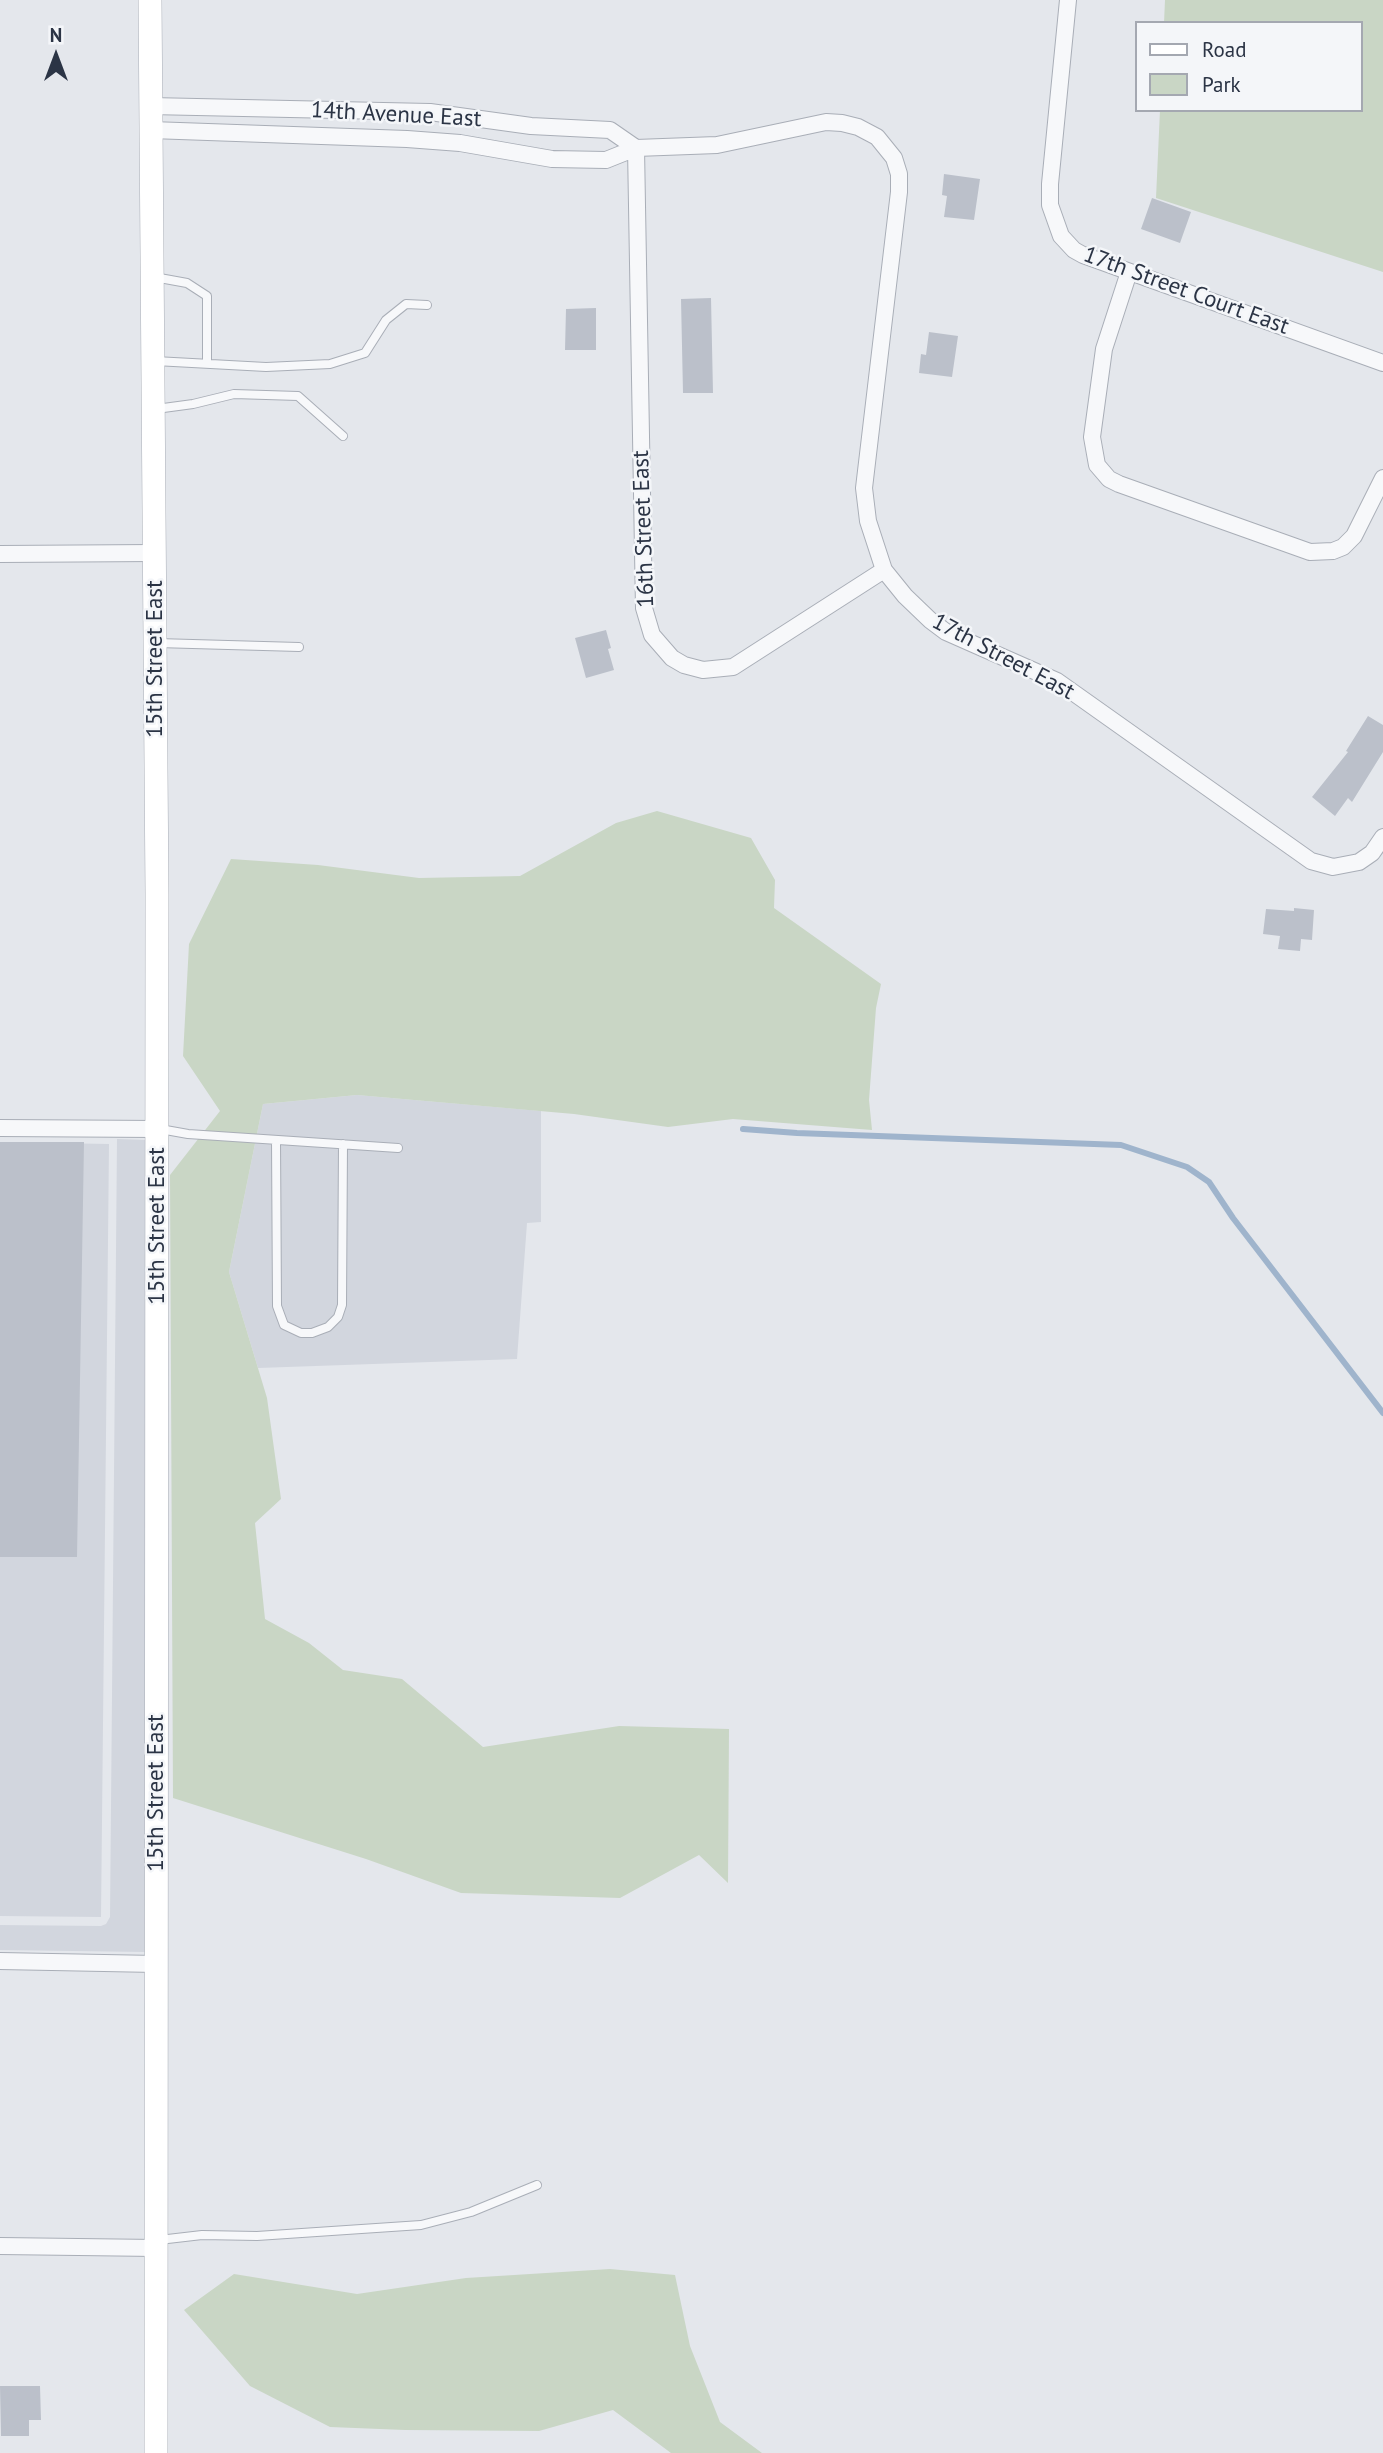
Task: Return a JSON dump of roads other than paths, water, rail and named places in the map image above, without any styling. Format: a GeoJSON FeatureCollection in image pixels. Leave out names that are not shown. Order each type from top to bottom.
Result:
{"type":"FeatureCollection","features":[{"type":"Feature","properties":{"kind":"main road","name":"15th Street East"},"geometry":{"type":"LineString","coordinates":[[150,0],[157,1129],[156,2453]]}},
{"type":"Feature","properties":{"kind":"street","name":"17th Street Court East"},"geometry":{"type":"LineString","coordinates":[[1069,0],[1050,184],[1050,205],[1061,236],[1074,250],[1129,272],[1383,363]]}},
{"type":"Feature","properties":{"kind":"street","name":"14th Avenue East"},"geometry":{"type":"LineString","coordinates":[[150,106],[429,113],[531,126],[610,130],[636,148]]}},
{"type":"Feature","properties":{"kind":"street","name":"14th Avenue East"},"geometry":{"type":"LineString","coordinates":[[151,130],[407,139],[460,143],[552,159],[606,160],[636,148],[717,145],[826,122],[858,127],[877,137],[886,147]]}},
{"type":"Feature","properties":{"kind":"street","name":"17th Street East"},"geometry":{"type":"LineString","coordinates":[[886,147],[894,158],[899,174],[900,192],[864,488],[868,521],[884,570],[905,596],[946,632],[1057,681],[1311,861],[1334,867],[1359,862],[1372,853],[1383,837]]}},
{"type":"Feature","properties":{"kind":"street","name":"16th Street East"},"geometry":{"type":"LineString","coordinates":[[636,148],[644,608],[652,635],[672,658],[684,665],[703,670],[733,667],[884,570]]}},
{"type":"Feature","properties":{"kind":"street"},"geometry":{"type":"LineString","coordinates":[[1129,272],[1104,349],[1092,437],[1097,465],[1109,479],[1310,552],[1333,551],[1354,536],[1383,478]]}},
{"type":"Feature","properties":{"kind":"street"},"geometry":{"type":"LineString","coordinates":[[0,554],[154,553]]}},
{"type":"Feature","properties":{"kind":"street"},"geometry":{"type":"LineString","coordinates":[[0,1128],[157,1129]]}},
{"type":"Feature","properties":{"kind":"street"},"geometry":{"type":"LineString","coordinates":[[0,1961],[156,1964]]}},
{"type":"Feature","properties":{"kind":"street"},"geometry":{"type":"LineString","coordinates":[[0,2246],[156,2244]]}},
{"type":"Feature","properties":{"kind":"lane"},"geometry":{"type":"LineString","coordinates":[[151,276],[187,283],[207,296],[207,362]]}},
{"type":"Feature","properties":{"kind":"lane"},"geometry":{"type":"LineString","coordinates":[[152,361],[266,367],[330,364],[365,353],[386,320],[406,304],[427,304]]}},
{"type":"Feature","properties":{"kind":"lane"},"geometry":{"type":"LineString","coordinates":[[153,410],[234,394],[298,396],[343,436]]}},
{"type":"Feature","properties":{"kind":"lane"},"geometry":{"type":"LineString","coordinates":[[154,643],[299,647]]}},
{"type":"Feature","properties":{"kind":"lane"},"geometry":{"type":"LineString","coordinates":[[157,1129],[188,1134],[398,1148]]}},
{"type":"Feature","properties":{"kind":"lane"},"geometry":{"type":"LineString","coordinates":[[276,1140],[277,1306],[284,1325],[301,1333],[312,1333],[328,1327],[338,1317],[342,1305],[344,1144]]}},
{"type":"Feature","properties":{"kind":"lane"},"geometry":{"type":"LineString","coordinates":[[156,2244],[202,2235],[285,2234],[421,2225],[471,2212],[537,2185]]}},
{"type":"Feature","properties":{"kind":"waterway"},"geometry":{"type":"LineString","coordinates":[[743,1129],[1121,1145],[1187,1167],[1209,1182],[1233,1218],[1383,1413]]}}]}
